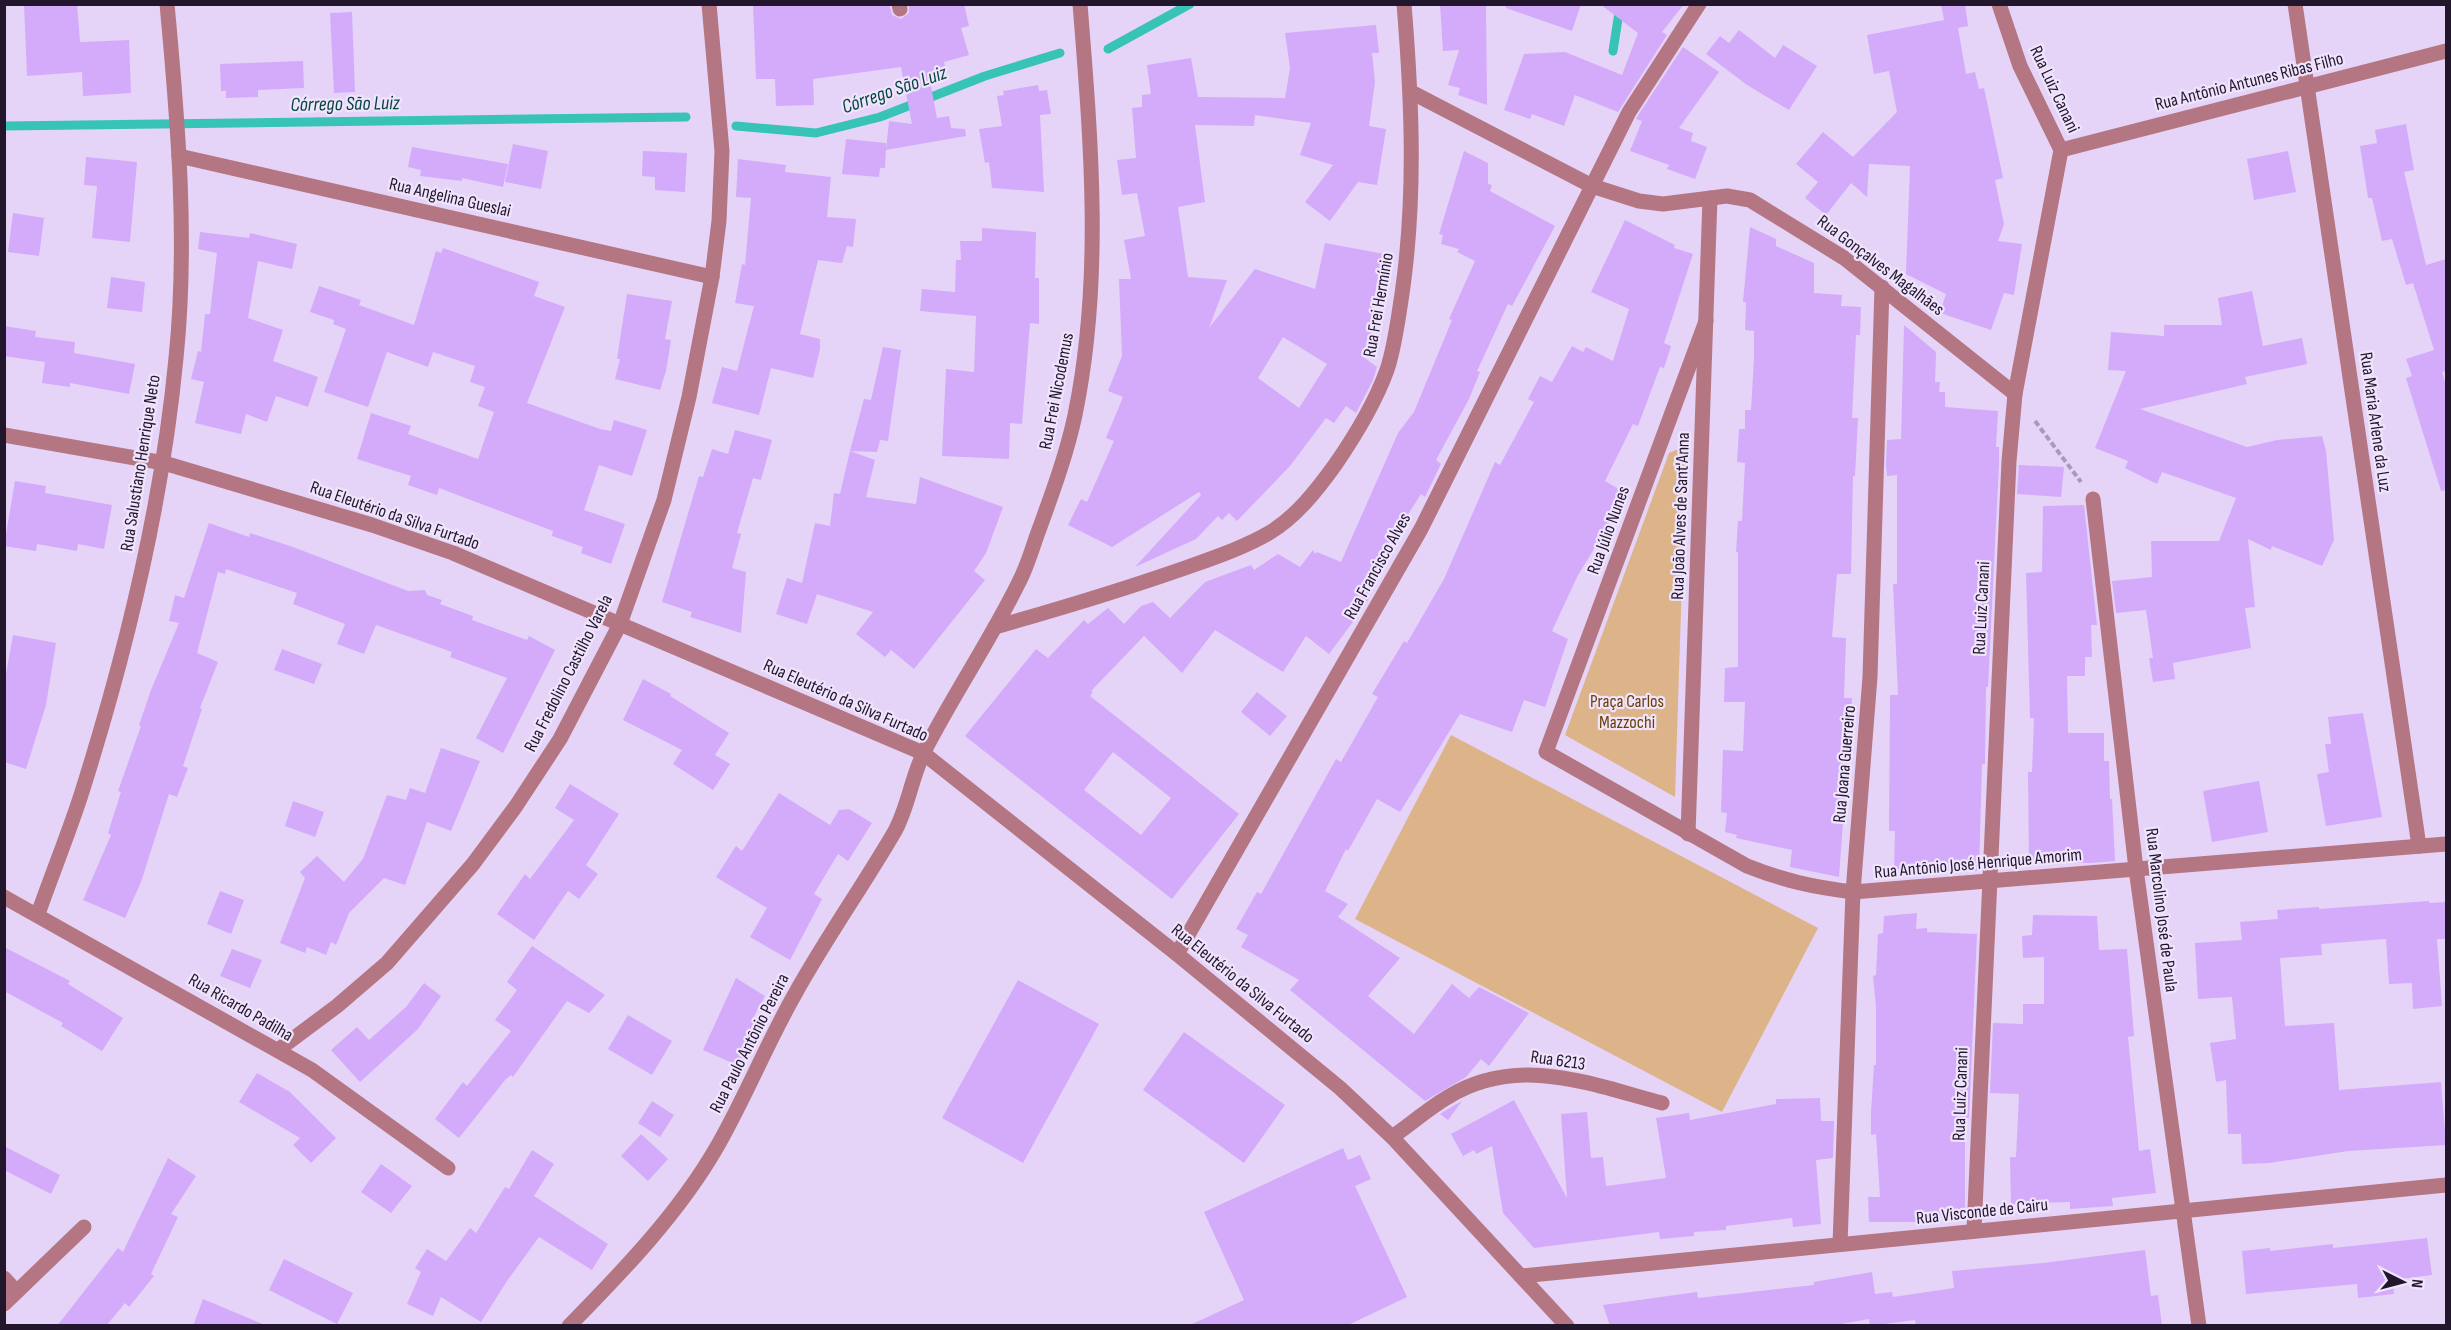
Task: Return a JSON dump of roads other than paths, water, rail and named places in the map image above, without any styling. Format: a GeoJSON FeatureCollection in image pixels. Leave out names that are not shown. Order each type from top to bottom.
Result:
{"type":"FeatureCollection","features":[{"type":"Feature","properties":{"kind":"street","name":"Rua Salustiano Henrique Neto"},"geometry":{"type":"LineString","coordinates":[[38,914],[80,797],[119,666],[164,463],[177,357],[181,243],[179,148],[167,4]]}},
{"type":"Feature","properties":{"kind":"street","name":"Rua Fredolino Castilho Varela"},"geometry":{"type":"LineString","coordinates":[[278,1050],[337,1006],[387,963],[473,864],[516,806],[560,739],[620,624],[664,500],[689,397],[712,277],[719,220],[722,152],[708,4]]}},
{"type":"Feature","properties":{"kind":"street","name":"Rua Frei Nicodemus"},"geometry":{"type":"LineString","coordinates":[[923,753],[1022,578],[1052,495],[1074,419],[1087,349],[1092,284],[1092,191],[1080,4]]}},
{"type":"Feature","properties":{"kind":"street","name":"Rua Frei Hermínio"},"geometry":{"type":"LineString","coordinates":[[995,627],[1088,601],[1225,554],[1270,533],[1302,506],[1325,479],[1355,436],[1387,369],[1398,318],[1411,215],[1413,150],[1404,4]]}},
{"type":"Feature","properties":{"kind":"street","name":"Rua Francisco Alves"},"geometry":{"type":"LineString","coordinates":[[1177,954],[1406,557],[1642,89],[1699,4]]}},
{"type":"Feature","properties":{"kind":"street","name":"Rua Luiz Canani"},"geometry":{"type":"LineString","coordinates":[[1974,1231],[2004,539],[2015,394],[2061,150],[2020,66],[1999,4]]}},
{"type":"Feature","properties":{"kind":"street","name":"Rua Maria Arlene da Luz"},"geometry":{"type":"LineString","coordinates":[[2295,4],[2419,846]]}},
{"type":"Feature","properties":{"kind":"street","name":"Rua Antônio Antunes Ribas Filho"},"geometry":{"type":"LineString","coordinates":[[2061,150],[2446,51]]}},
{"type":"Feature","properties":{"kind":"street","name":"Rua Gonçalves Magalhães"},"geometry":{"type":"LineString","coordinates":[[1411,92],[1592,186],[1639,201],[1663,204],[1727,196],[1750,200],[1811,236],[1882,287],[2015,394]]}},
{"type":"Feature","properties":{"kind":"street","name":"Rua Angelina Gueslai"},"geometry":{"type":"LineString","coordinates":[[179,148],[712,277]]}},
{"type":"Feature","properties":{"kind":"street","name":"Rua João Alves de Sant'Anna"},"geometry":{"type":"LineString","coordinates":[[1688,834],[1710,198]]}},
{"type":"Feature","properties":{"kind":"street","name":"Rua Joana Guerreiro"},"geometry":{"type":"LineString","coordinates":[[1840,1245],[1853,892],[1870,677],[1882,287]]}},
{"type":"Feature","properties":{"kind":"street","name":"Rua Júlio Nunes"},"geometry":{"type":"LineString","coordinates":[[1546,752],[1706,321]]}},
{"type":"Feature","properties":{"kind":"street","name":"Rua Eleutério da Silva Furtado"},"geometry":{"type":"LineString","coordinates":[[4,435],[164,463],[372,525],[453,554],[923,753],[1177,954],[1340,1088],[1392,1137],[1567,1326]]}},
{"type":"Feature","properties":{"kind":"street","name":"Rua Marcolino José de Paula"},"geometry":{"type":"LineString","coordinates":[[2093,499],[2136,869],[2181,1211],[2199,1326]]}},
{"type":"Feature","properties":{"kind":"street","name":"Rua Antônio José Henrique Amorim"},"geometry":{"type":"LineString","coordinates":[[1546,752],[1747,866],[1782,880],[1811,887],[1853,892],[2446,844]]}},
{"type":"Feature","properties":{"kind":"street","name":"Rua Paulo Antônio Pereira"},"geometry":{"type":"LineString","coordinates":[[569,1326],[615,1279],[678,1203],[717,1147],[792,997],[896,829],[910,795],[923,753]]}},
{"type":"Feature","properties":{"kind":"street","name":"Rua Ricardo Padilha"},"geometry":{"type":"LineString","coordinates":[[4,897],[38,914],[312,1070],[448,1168]]}},
{"type":"Feature","properties":{"kind":"street","name":"Rua 6213"},"geometry":{"type":"LineString","coordinates":[[1392,1137],[1449,1096],[1475,1083],[1504,1076],[1533,1073],[1562,1076],[1662,1103]]}},
{"type":"Feature","properties":{"kind":"street","name":"Rua Visconde de Cairu"},"geometry":{"type":"LineString","coordinates":[[1521,1276],[2446,1185]]}},
{"type":"Feature","properties":{"kind":"street"},"geometry":{"type":"LineString","coordinates":[[4,1304],[84,1227]]}},
{"type":"Feature","properties":{"kind":"street"},"geometry":{"type":"LineString","coordinates":[[4,1278],[16,1291]]}},
{"type":"Feature","properties":{"kind":"waterway","name":"Córrego São Luiz"},"geometry":{"type":"LineString","coordinates":[[1108,49],[1190,4]]}},
{"type":"Feature","properties":{"kind":"waterway"},"geometry":{"type":"LineString","coordinates":[[1613,51],[1620,6]]}},
{"type":"Feature","properties":{"kind":"waterway","name":"Córrego São Luiz"},"geometry":{"type":"LineString","coordinates":[[736,126],[816,133],[880,117],[985,76],[1060,53]]}},
{"type":"Feature","properties":{"kind":"waterway","name":"Córrego São Luiz"},"geometry":{"type":"LineString","coordinates":[[4,126],[686,117]]}},
{"type":"Feature","properties":{"kind":"park label","name":"Praça Carlos Mazzochi"},"geometry":{"type":"Point","coordinates":[1627,711]}}]}
